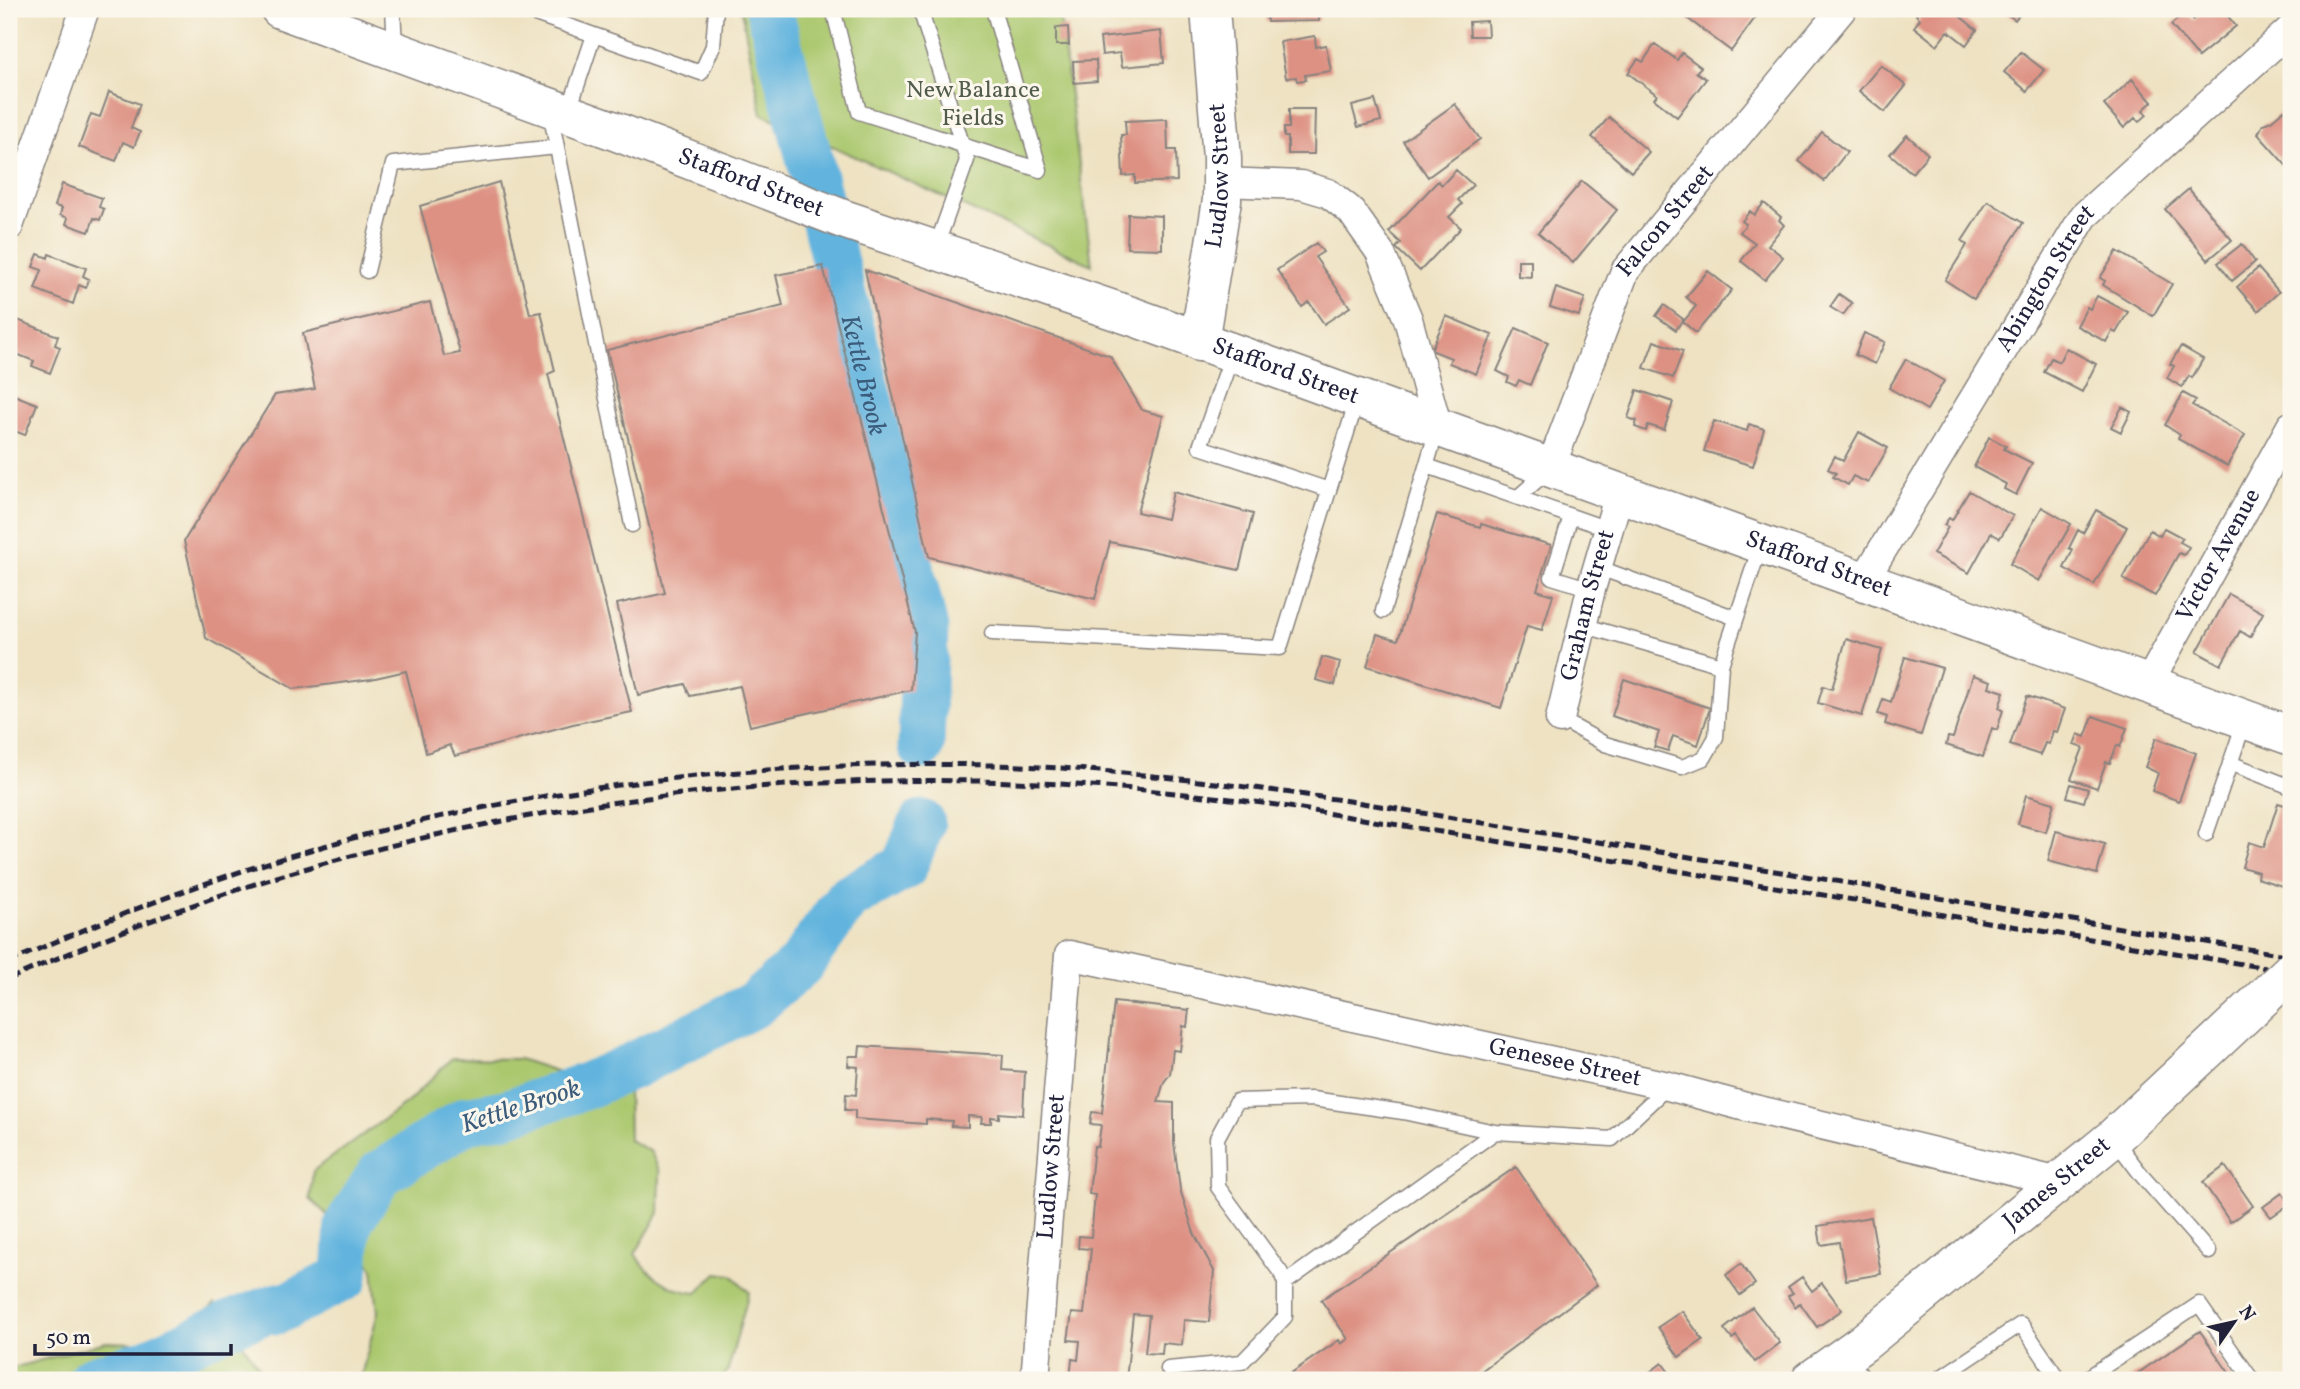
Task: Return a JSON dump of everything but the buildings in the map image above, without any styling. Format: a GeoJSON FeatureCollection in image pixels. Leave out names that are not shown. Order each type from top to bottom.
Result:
{"type":"FeatureCollection","features":[{"type":"Feature","properties":{"kind":"main road","name":"Stafford Street"},"geometry":{"type":"LineString","coordinates":[[280,9],[395,51],[558,123],[803,203],[1216,348],[1550,470],[1613,511],[1761,545],[2291,736]]}},
{"type":"Feature","properties":{"kind":"main road","name":"Ludlow Street"},"geometry":{"type":"LineString","coordinates":[[1210,9],[1217,74],[1222,182],[1216,348]]}},
{"type":"Feature","properties":{"kind":"main road","name":"James Street"},"geometry":{"type":"LineString","coordinates":[[1811,1380],[1855,1368],[2060,1182],[2113,1138],[2291,971]]}},
{"type":"Feature","properties":{"kind":"street"},"geometry":{"type":"LineString","coordinates":[[9,226],[85,9]]}},
{"type":"Feature","properties":{"kind":"street","name":"Falcon Street"},"geometry":{"type":"LineString","coordinates":[[1550,470],[1625,271],[1842,9]]}},
{"type":"Feature","properties":{"kind":"street","name":"Abington Street"},"geometry":{"type":"LineString","coordinates":[[1863,582],[2084,216],[2291,29]]}},
{"type":"Feature","properties":{"kind":"street"},"geometry":{"type":"LineString","coordinates":[[1222,182],[1301,185],[1328,192],[1351,211],[1380,252],[1408,319],[1438,428]]}},
{"type":"Feature","properties":{"kind":"street","name":"Victor Avenue"},"geometry":{"type":"LineString","coordinates":[[2148,684],[2291,426]]}},
{"type":"Feature","properties":{"kind":"street","name":"Graham Street"},"geometry":{"type":"LineString","coordinates":[[1560,719],[1613,511]]}},
{"type":"Feature","properties":{"kind":"street","name":"Genesee Street"},"geometry":{"type":"LineString","coordinates":[[1069,956],[1668,1086],[2060,1182]]}},
{"type":"Feature","properties":{"kind":"street","name":"Ludlow Street"},"geometry":{"type":"LineString","coordinates":[[1035,1380],[1069,956]]}},
{"type":"Feature","properties":{"kind":"lane"},"geometry":{"type":"LineString","coordinates":[[393,9],[395,51]]}},
{"type":"Feature","properties":{"kind":"lane"},"geometry":{"type":"LineString","coordinates":[[521,9],[701,73],[713,46],[716,9]]}},
{"type":"Feature","properties":{"kind":"lane"},"geometry":{"type":"LineString","coordinates":[[833,9],[859,112],[1040,170],[993,9]]}},
{"type":"Feature","properties":{"kind":"lane"},"geometry":{"type":"LineString","coordinates":[[920,9],[967,160],[935,250]]}},
{"type":"Feature","properties":{"kind":"lane"},"geometry":{"type":"LineString","coordinates":[[594,35],[558,123],[632,525]]}},
{"type":"Feature","properties":{"kind":"lane"},"geometry":{"type":"LineString","coordinates":[[367,271],[393,164],[558,123]]}},
{"type":"Feature","properties":{"kind":"lane"},"geometry":{"type":"LineString","coordinates":[[1216,348],[1200,447],[1329,490]]}},
{"type":"Feature","properties":{"kind":"lane"},"geometry":{"type":"LineString","coordinates":[[992,633],[1280,648],[1357,399]]}},
{"type":"Feature","properties":{"kind":"lane"},"geometry":{"type":"LineString","coordinates":[[1383,611],[1438,428]]}},
{"type":"Feature","properties":{"kind":"lane"},"geometry":{"type":"LineString","coordinates":[[1427,466],[1571,516],[1613,511]]}},
{"type":"Feature","properties":{"kind":"lane"},"geometry":{"type":"LineString","coordinates":[[1518,497],[1550,470]]}},
{"type":"Feature","properties":{"kind":"lane"},"geometry":{"type":"LineString","coordinates":[[1571,516],[1552,577],[1594,578],[1736,618]]}},
{"type":"Feature","properties":{"kind":"lane"},"geometry":{"type":"LineString","coordinates":[[1560,719],[1605,744],[1682,767],[1704,758],[1716,737],[1721,665],[1761,545]]}},
{"type":"Feature","properties":{"kind":"lane"},"geometry":{"type":"LineString","coordinates":[[1582,625],[1721,665]]}},
{"type":"Feature","properties":{"kind":"lane"},"geometry":{"type":"LineString","coordinates":[[2206,834],[2245,719]]}},
{"type":"Feature","properties":{"kind":"lane"},"geometry":{"type":"LineString","coordinates":[[2230,763],[2291,788]]}},
{"type":"Feature","properties":{"kind":"lane"},"geometry":{"type":"LineString","coordinates":[[1168,1369],[1242,1362],[1285,1317],[1285,1283],[1281,1273],[1218,1187],[1217,1138],[1237,1101],[1312,1099],[1402,1112],[1496,1132],[1612,1139],[1668,1086]]}},
{"type":"Feature","properties":{"kind":"lane"},"geometry":{"type":"LineString","coordinates":[[1285,1283],[1496,1132]]}},
{"type":"Feature","properties":{"kind":"lane"},"geometry":{"type":"LineString","coordinates":[[2113,1138],[2143,1177],[2209,1252]]}},
{"type":"Feature","properties":{"kind":"lane"},"geometry":{"type":"LineString","coordinates":[[2084,1380],[2199,1304],[2252,1380]]}},
{"type":"Feature","properties":{"kind":"lane"},"geometry":{"type":"LineString","coordinates":[[1937,1380],[2021,1324],[2059,1380]]}},
{"type":"Feature","properties":{"kind":"green space","name":"New Balance Fields"},"geometry":{"type":"Polygon","coordinates":[[[741,9],[1059,9],[1092,265],[762,114],[741,9]]]}},
{"type":"Feature","properties":{"kind":"green space"},"geometry":{"type":"Polygon","coordinates":[[[452,1058],[519,1059],[562,1073],[595,1069],[628,1087],[629,1140],[651,1152],[660,1172],[659,1213],[635,1254],[661,1281],[687,1292],[697,1293],[717,1273],[732,1275],[749,1292],[728,1370],[722,1380],[360,1380],[378,1312],[373,1270],[359,1244],[310,1199],[313,1171],[408,1102],[452,1058]]]}},
{"type":"Feature","properties":{"kind":"green space"},"geometry":{"type":"Polygon","coordinates":[[[215,1304],[268,1380],[9,1380],[9,1369],[106,1342],[167,1344],[215,1304]]]}},
{"type":"Feature","properties":{"kind":"waterway","name":"Kettle Brook"},"geometry":{"type":"LineString","coordinates":[[769,9],[809,157],[925,628],[921,746]]}},
{"type":"Feature","properties":{"kind":"waterway","name":"Kettle Brook"},"geometry":{"type":"LineString","coordinates":[[91,1380],[145,1363],[230,1324],[278,1306],[277,1311],[345,1277],[348,1224],[380,1174],[466,1120],[506,1113],[586,1086],[755,1004],[800,965],[847,899],[904,867],[922,823]]}},
{"type":"Feature","properties":{"kind":"railway"},"geometry":{"type":"LineString","coordinates":[[9,962],[121,915],[236,873],[314,849],[480,808],[650,781],[820,767],[906,765],[991,765],[1083,770],[1174,778],[1356,802],[2291,956]]}},
{"type":"Feature","properties":{"kind":"railway"},"geometry":{"type":"LineString","coordinates":[[9,979],[108,937],[209,899],[401,843],[525,817],[649,798],[773,786],[898,781],[1023,782],[1150,790],[1277,805],[2291,972]]}}]}
